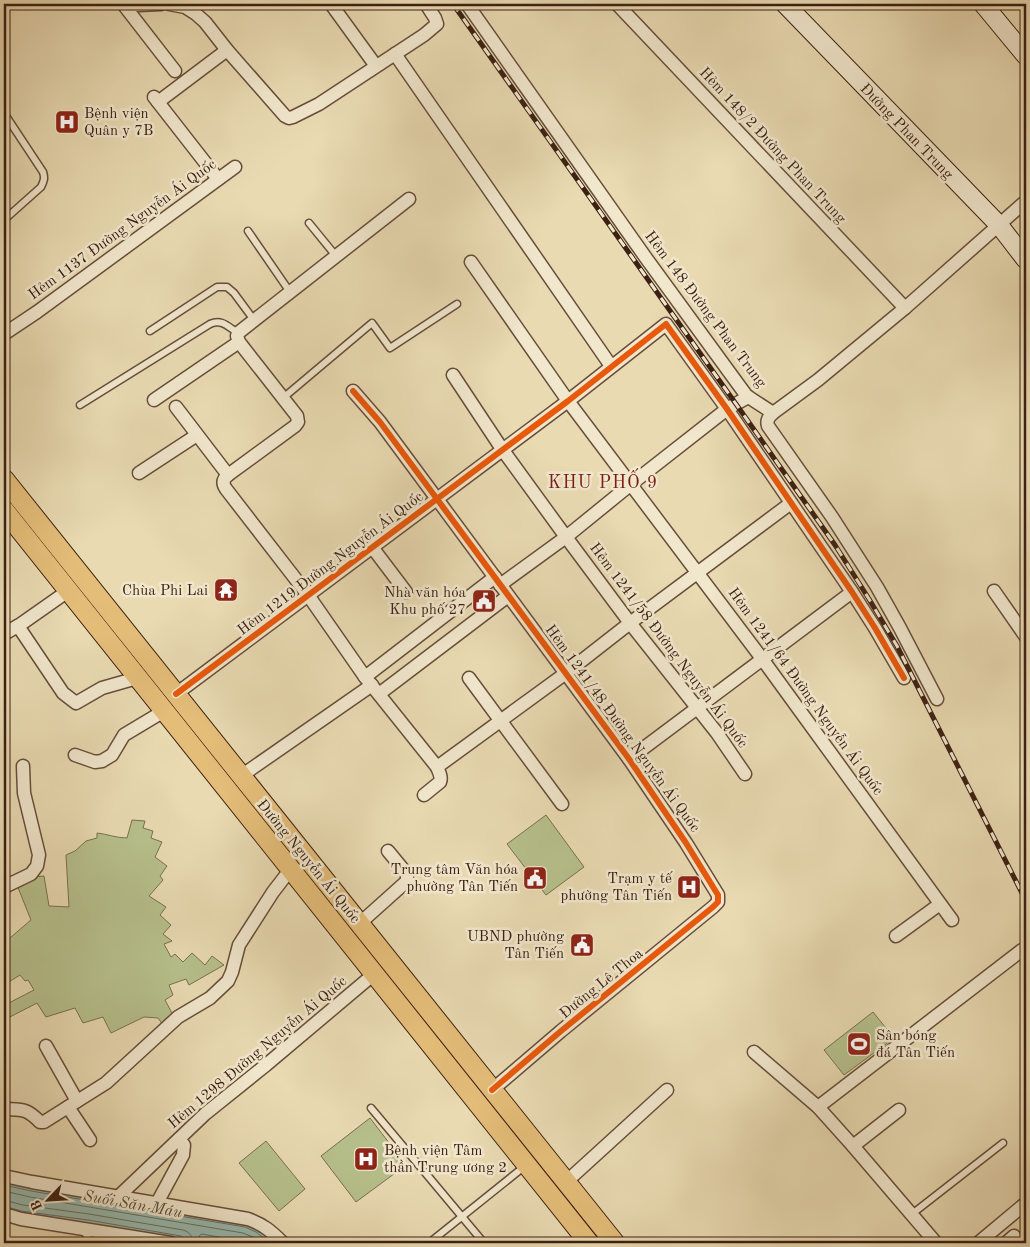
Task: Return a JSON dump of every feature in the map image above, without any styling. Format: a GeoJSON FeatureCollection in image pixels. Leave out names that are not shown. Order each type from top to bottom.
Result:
{"type":"FeatureCollection","features":[{"type":"Feature","properties":{"kind":"main road","name":"Đường Phan Trung"},"geometry":{"type":"LineString","coordinates":[[785,4],[998,225],[1026,260]]}},
{"type":"Feature","properties":{"kind":"main road"},"geometry":{"type":"LineString","coordinates":[[983,4],[1026,56]]}},
{"type":"Feature","properties":{"kind":"main road","name":"Đường Nguyễn Ái Quốc"},"geometry":{"type":"LineString","coordinates":[[4,479],[615,1243]]}},
{"type":"Feature","properties":{"kind":"main road","name":"Đường Nguyễn Ái Quốc"},"geometry":{"type":"LineString","coordinates":[[4,510],[589,1243]]}},
{"type":"Feature","properties":{"kind":"main road"},"geometry":{"type":"LineString","coordinates":[[477,1102],[492,1090]]}},
{"type":"Feature","properties":{"kind":"street"},"geometry":{"type":"LineString","coordinates":[[124,4],[161,4]]}},
{"type":"Feature","properties":{"kind":"street"},"geometry":{"type":"LineString","coordinates":[[124,4],[175,71]]}},
{"type":"Feature","properties":{"kind":"street"},"geometry":{"type":"LineString","coordinates":[[169,4],[185,7],[205,22],[227,50],[285,116],[289,118],[302,114],[319,104],[424,35],[437,24],[426,4]]}},
{"type":"Feature","properties":{"kind":"street"},"geometry":{"type":"LineString","coordinates":[[331,4],[376,66]]}},
{"type":"Feature","properties":{"kind":"street","name":"Hẻm 148 Đường Phan Trung"},"geometry":{"type":"LineString","coordinates":[[467,4],[646,258],[748,397],[773,413]]}},
{"type":"Feature","properties":{"kind":"street","name":"Hẻm 148/2 Đường Phan Trung"},"geometry":{"type":"LineString","coordinates":[[617,4],[905,308]]}},
{"type":"Feature","properties":{"kind":"street"},"geometry":{"type":"LineString","coordinates":[[218,179],[156,100],[227,50]]}},
{"type":"Feature","properties":{"kind":"street"},"geometry":{"type":"LineString","coordinates":[[395,54],[612,366]]}},
{"type":"Feature","properties":{"kind":"street","name":"Hẻm 1137 Đường Nguyễn Ái Quốc"},"geometry":{"type":"LineString","coordinates":[[4,334],[38,312],[235,167]]}},
{"type":"Feature","properties":{"kind":"street"},"geometry":{"type":"LineString","coordinates":[[154,400],[239,338],[254,320],[409,199]]}},
{"type":"Feature","properties":{"kind":"street"},"geometry":{"type":"LineString","coordinates":[[937,699],[877,587],[832,517],[767,423],[773,413],[818,380],[905,308],[1026,201]]}},
{"type":"Feature","properties":{"kind":"street","name":"Hẻm 1241/64 Đường Nguyễn Ái Quốc"},"geometry":{"type":"LineString","coordinates":[[471,262],[568,401],[698,572],[952,920]]}},
{"type":"Feature","properties":{"kind":"street","name":"Hẻm 1219 Đường Nguyễn Ái Quốc"},"geometry":{"type":"LineString","coordinates":[[176,694],[568,401],[666,324],[727,409]]}},
{"type":"Feature","properties":{"kind":"street"},"geometry":{"type":"LineString","coordinates":[[239,338],[297,416],[298,422],[224,478],[223,482],[226,489],[308,595],[372,685],[437,767],[441,777],[440,782],[424,795]]}},
{"type":"Feature","properties":{"kind":"street","name":"Hẻm 1241/58 Đường Nguyễn Ái Quốc"},"geometry":{"type":"LineString","coordinates":[[453,375],[502,450],[630,623],[717,733],[745,774]]}},
{"type":"Feature","properties":{"kind":"street","name":"Hẻm 1241/48 Đường Nguyễn Ái Quốc"},"geometry":{"type":"LineString","coordinates":[[353,391],[380,422],[629,759],[717,892]]}},
{"type":"Feature","properties":{"kind":"street"},"geometry":{"type":"LineString","coordinates":[[372,685],[497,581],[566,537],[630,484],[727,409],[748,397]]}},
{"type":"Feature","properties":{"kind":"street"},"geometry":{"type":"LineString","coordinates":[[176,407],[228,475]]}},
{"type":"Feature","properties":{"kind":"street"},"geometry":{"type":"LineString","coordinates":[[727,409],[852,592],[904,678]]}},
{"type":"Feature","properties":{"kind":"street"},"geometry":{"type":"LineString","coordinates":[[140,473],[197,435]]}},
{"type":"Feature","properties":{"kind":"street"},"geometry":{"type":"LineString","coordinates":[[437,767],[566,673],[791,503]]}},
{"type":"Feature","properties":{"kind":"street"},"geometry":{"type":"LineString","coordinates":[[372,547],[406,592]]}},
{"type":"Feature","properties":{"kind":"street"},"geometry":{"type":"LineString","coordinates":[[994,590],[1026,637]]}},
{"type":"Feature","properties":{"kind":"street"},"geometry":{"type":"LineString","coordinates":[[4,634],[68,591]]}},
{"type":"Feature","properties":{"kind":"street"},"geometry":{"type":"LineString","coordinates":[[629,759],[852,592]]}},
{"type":"Feature","properties":{"kind":"street"},"geometry":{"type":"LineString","coordinates":[[241,776],[372,685],[508,596]]}},
{"type":"Feature","properties":{"kind":"street"},"geometry":{"type":"LineString","coordinates":[[18,626],[63,693],[76,703],[102,688],[137,678]]}},
{"type":"Feature","properties":{"kind":"street"},"geometry":{"type":"LineString","coordinates":[[469,678],[562,804]]}},
{"type":"Feature","properties":{"kind":"street"},"geometry":{"type":"LineString","coordinates":[[75,755],[96,762],[102,761],[112,755],[124,735],[164,711]]}},
{"type":"Feature","properties":{"kind":"street"},"geometry":{"type":"LineString","coordinates":[[4,887],[31,874],[38,866],[39,855],[24,793],[23,766]]}},
{"type":"Feature","properties":{"kind":"street"},"geometry":{"type":"LineString","coordinates":[[359,924],[407,881],[407,874],[388,851]]}},
{"type":"Feature","properties":{"kind":"street"},"geometry":{"type":"LineString","coordinates":[[4,1110],[29,1112],[40,1122],[44,1122],[106,1083],[178,1017],[210,998],[228,981],[239,945],[273,892],[290,870]]}},
{"type":"Feature","properties":{"kind":"street","name":"Đường Lê Thoa"},"geometry":{"type":"LineString","coordinates":[[492,1090],[713,907],[718,902],[717,892]]}},
{"type":"Feature","properties":{"kind":"street"},"geometry":{"type":"LineString","coordinates":[[896,936],[940,904]]}},
{"type":"Feature","properties":{"kind":"street"},"geometry":{"type":"LineString","coordinates":[[818,1107],[1022,950]]}},
{"type":"Feature","properties":{"kind":"street","name":"Hẻm 1298 Đường Nguyễn Ái Quốc"},"geometry":{"type":"LineString","coordinates":[[118,1196],[205,1114],[374,974]]}},
{"type":"Feature","properties":{"kind":"street"},"geometry":{"type":"LineString","coordinates":[[46,1046],[90,1140]]}},
{"type":"Feature","properties":{"kind":"street"},"geometry":{"type":"LineString","coordinates":[[754,1052],[818,1107],[936,1243]]}},
{"type":"Feature","properties":{"kind":"street"},"geometry":{"type":"LineString","coordinates":[[566,1182],[667,1090]]}},
{"type":"Feature","properties":{"kind":"street"},"geometry":{"type":"LineString","coordinates":[[853,1146],[899,1110]]}},
{"type":"Feature","properties":{"kind":"street"},"geometry":{"type":"LineString","coordinates":[[157,1203],[184,1156],[184,1145],[179,1138]]}},
{"type":"Feature","properties":{"kind":"street"},"geometry":{"type":"LineString","coordinates":[[4,1176],[248,1219],[261,1224],[283,1243]]}},
{"type":"Feature","properties":{"kind":"street"},"geometry":{"type":"LineString","coordinates":[[978,1243],[1026,1203]]}},
{"type":"Feature","properties":{"kind":"street"},"geometry":{"type":"LineString","coordinates":[[4,1214],[171,1243]]}},
{"type":"Feature","properties":{"kind":"lane"},"geometry":{"type":"LineString","coordinates":[[4,113],[43,172],[44,180],[41,187],[4,220]]}},
{"type":"Feature","properties":{"kind":"lane"},"geometry":{"type":"LineString","coordinates":[[309,223],[336,256]]}},
{"type":"Feature","properties":{"kind":"lane"},"geometry":{"type":"LineString","coordinates":[[248,231],[290,292]]}},
{"type":"Feature","properties":{"kind":"lane"},"geometry":{"type":"LineString","coordinates":[[150,331],[222,286],[227,287],[234,294],[254,320]]}},
{"type":"Feature","properties":{"kind":"lane"},"geometry":{"type":"LineString","coordinates":[[283,398],[372,323],[390,348],[457,304]]}},
{"type":"Feature","properties":{"kind":"lane"},"geometry":{"type":"LineString","coordinates":[[80,405],[217,321],[222,322],[239,338]]}},
{"type":"Feature","properties":{"kind":"lane"},"geometry":{"type":"LineString","coordinates":[[371,1108],[484,1243]]}},
{"type":"Feature","properties":{"kind":"lane"},"geometry":{"type":"LineString","coordinates":[[912,1214],[1002,1143]]}},
{"type":"Feature","properties":{"kind":"lane"},"geometry":{"type":"LineString","coordinates":[[429,1243],[526,1165]]}},
{"type":"Feature","properties":{"kind":"lane"},"geometry":{"type":"LineString","coordinates":[[81,1228],[92,1243]]}},
{"type":"Feature","properties":{"kind":"green space"},"geometry":{"type":"Polygon","coordinates":[[[546,815],[584,867],[546,895],[507,844],[546,815]]]}},
{"type":"Feature","properties":{"kind":"green space"},"geometry":{"type":"Polygon","coordinates":[[[132,820],[145,821],[143,828],[153,831],[151,838],[162,842],[155,857],[167,866],[160,876],[163,880],[149,896],[166,907],[160,915],[171,925],[163,934],[172,941],[164,944],[171,957],[175,954],[183,962],[192,953],[205,965],[212,956],[224,965],[189,985],[186,979],[169,985],[173,995],[165,1000],[173,1015],[163,1025],[158,1018],[144,1017],[111,1033],[103,1017],[83,1023],[75,1008],[46,1017],[37,1003],[4,1020],[4,1002],[5,1005],[34,990],[28,980],[25,981],[20,975],[4,985],[4,959],[6,957],[4,955],[4,943],[31,920],[17,885],[33,877],[44,876],[49,906],[69,907],[66,855],[75,851],[86,841],[97,838],[97,833],[127,838],[132,820]]]}},
{"type":"Feature","properties":{"kind":"green space","name":"Sân bóng đá Tân Tiến"},"geometry":{"type":"Polygon","coordinates":[[[873,1012],[894,1038],[844,1075],[824,1050],[873,1012]]]}},
{"type":"Feature","properties":{"kind":"green space"},"geometry":{"type":"Polygon","coordinates":[[[370,1118],[406,1165],[356,1202],[321,1156],[370,1118]]]}},
{"type":"Feature","properties":{"kind":"green space"},"geometry":{"type":"Polygon","coordinates":[[[266,1141],[305,1189],[279,1211],[239,1163],[266,1141]]]}},
{"type":"Feature","properties":{"kind":"water","name":"Suối Săn Máu"},"geometry":{"type":"Polygon","coordinates":[[[4,1180],[259,1227],[277,1243],[195,1243],[4,1211],[4,1180]]]}},
{"type":"Feature","properties":{"kind":"railway"},"geometry":{"type":"LineString","coordinates":[[453,4],[835,545],[897,646],[1026,901]]}},
{"type":"Feature","properties":{"kind":"cycle path"},"geometry":{"type":"LineString","coordinates":[[176,694],[568,401],[666,324],[727,409],[852,592],[904,678]]}},
{"type":"Feature","properties":{"kind":"cycle path"},"geometry":{"type":"LineString","coordinates":[[353,391],[380,422],[629,759],[686,843],[718,895],[718,902],[713,907],[492,1090]]}},
{"type":"Feature","properties":{"kind":"place","name":"Bệnh viện Quân y 7B"},"geometry":{"type":"Point","coordinates":[67,122]}},
{"type":"Feature","properties":{"kind":"place","name":"Chùa Phi Lai"},"geometry":{"type":"Point","coordinates":[226,590]}},
{"type":"Feature","properties":{"kind":"place","name":"Nhà văn hóa Khu phố 27"},"geometry":{"type":"Point","coordinates":[484,601]}},
{"type":"Feature","properties":{"kind":"place","name":"Trung tâm Văn hóa phường Tân Tiến"},"geometry":{"type":"Point","coordinates":[535,878]}},
{"type":"Feature","properties":{"kind":"place","name":"Trạm y tế phường Tân Tiến"},"geometry":{"type":"Point","coordinates":[689,887]}},
{"type":"Feature","properties":{"kind":"place","name":"UBND phường Tân Tiến"},"geometry":{"type":"Point","coordinates":[582,945]}},
{"type":"Feature","properties":{"kind":"place","name":"Sân bóng đá Tân Tiến"},"geometry":{"type":"Point","coordinates":[859,1044]}},
{"type":"Feature","properties":{"kind":"place","name":"Bệnh viện Tâm thần Trung ương 2"},"geometry":{"type":"Point","coordinates":[366,1159]}},
{"type":"Feature","properties":{"kind":"district","name":"KHU PHỐ 9"},"geometry":{"type":"Point","coordinates":[603,482]}}]}
